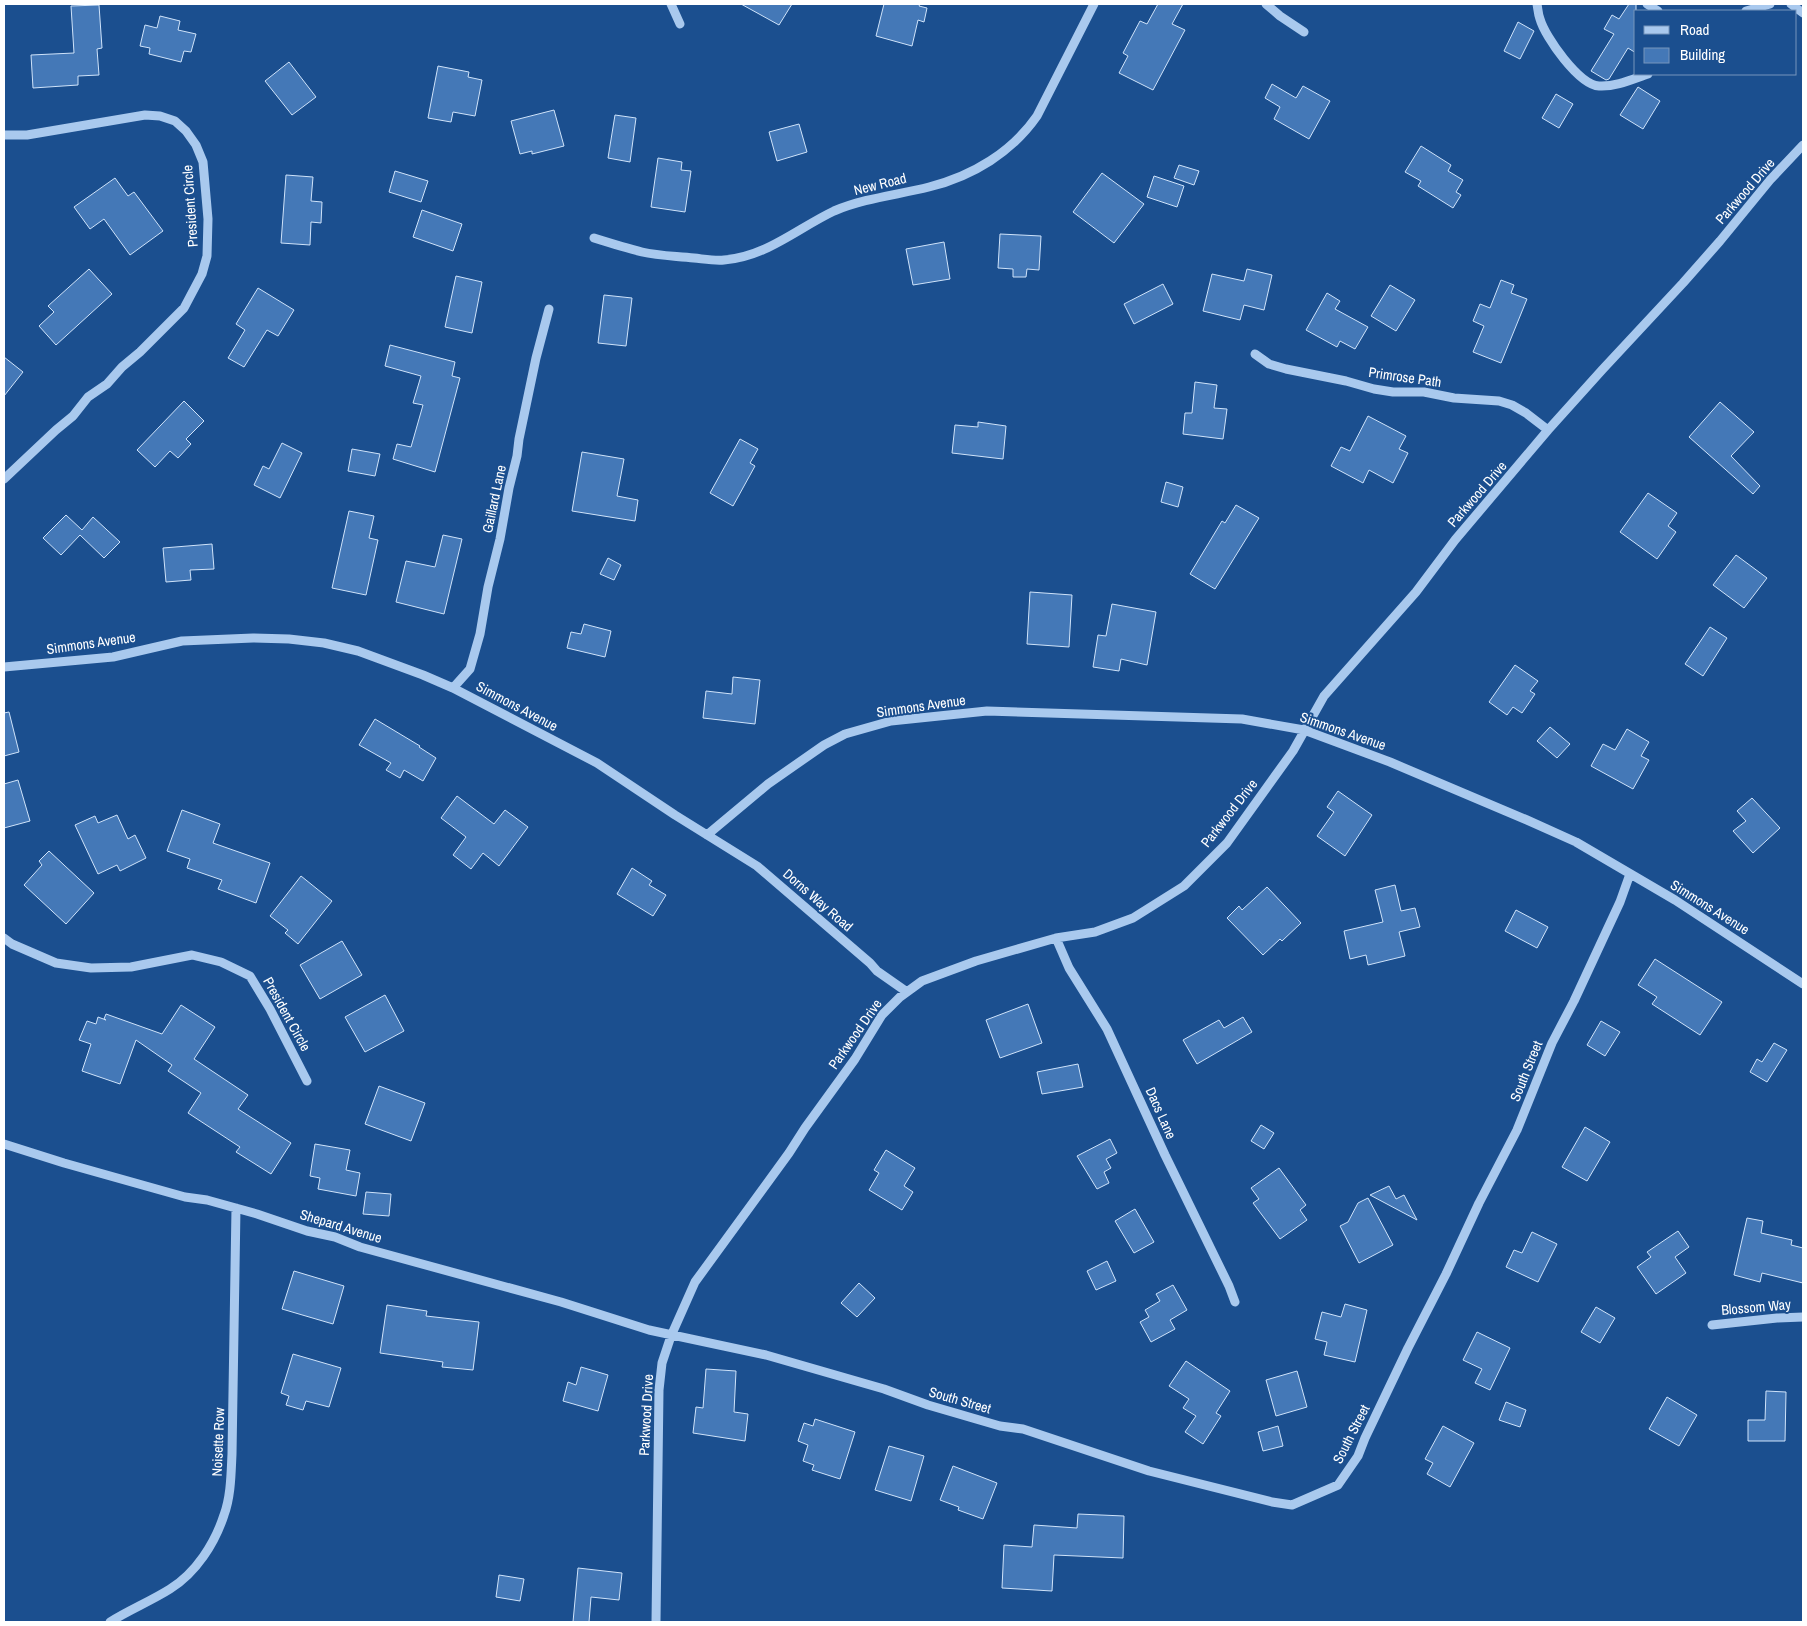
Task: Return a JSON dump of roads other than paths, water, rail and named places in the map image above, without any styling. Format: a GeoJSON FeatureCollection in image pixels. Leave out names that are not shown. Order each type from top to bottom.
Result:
{"type":"FeatureCollection","features":[{"type":"Feature","properties":{"kind":"street"},"geometry":{"type":"LineString","coordinates":[[671,4],[680,24]]}},
{"type":"Feature","properties":{"kind":"street","name":"New Road"},"geometry":{"type":"LineString","coordinates":[[594,238],[643,252],[723,260],[738,258],[770,247],[835,211],[871,198],[929,187],[966,175],[999,156],[1027,131],[1038,116],[1094,4]]}},
{"type":"Feature","properties":{"kind":"street"},"geometry":{"type":"LineString","coordinates":[[1266,4],[1304,32]]}},
{"type":"Feature","properties":{"kind":"street"},"geometry":{"type":"LineString","coordinates":[[1536,4],[1540,20],[1555,47],[1574,71],[1590,84],[1599,86],[1622,83],[1645,75]]}},
{"type":"Feature","properties":{"kind":"street"},"geometry":{"type":"LineString","coordinates":[[1749,10],[1770,4]]}},
{"type":"Feature","properties":{"kind":"street"},"geometry":{"type":"LineString","coordinates":[[1791,4],[1803,13]]}},
{"type":"Feature","properties":{"kind":"street","name":"President Circle"},"geometry":{"type":"LineString","coordinates":[[4,135],[27,135],[145,115],[160,116],[175,121],[186,131],[196,145],[203,162],[208,219],[207,256],[202,274],[184,308],[140,352],[122,367],[107,384],[88,397],[73,416],[4,480]]}},
{"type":"Feature","properties":{"kind":"street","name":"Parkwood Drive"},"geometry":{"type":"LineString","coordinates":[[656,1622],[659,1390],[662,1363],[671,1336],[695,1282],[855,1059],[882,1015],[922,981],[948,971],[1056,938],[1095,932],[1133,918],[1184,886],[1227,842],[1293,751],[1324,696],[1416,592],[1455,540],[1548,430],[1683,283],[1770,180],[1803,146]]}},
{"type":"Feature","properties":{"kind":"street","name":"Gaillard Lane"},"geometry":{"type":"LineString","coordinates":[[453,688],[470,669],[480,634],[488,587],[507,506],[536,358],[549,309]]}},
{"type":"Feature","properties":{"kind":"street","name":"Primrose Path"},"geometry":{"type":"LineString","coordinates":[[1255,354],[1269,364],[1374,389],[1393,392],[1424,392],[1454,398],[1499,401],[1512,405],[1526,413],[1548,430]]}},
{"type":"Feature","properties":{"kind":"street","name":"Simmons Avenue"},"geometry":{"type":"LineString","coordinates":[[4,667],[114,657],[182,641],[253,638],[289,639],[324,643],[358,651],[424,675],[453,688],[597,763],[707,835],[768,784],[824,745],[845,734],[891,722],[987,711],[1242,719],[1304,730],[1390,762],[1576,842],[1675,900],[1803,984]]}},
{"type":"Feature","properties":{"kind":"street","name":"Dorns Way Road"},"geometry":{"type":"LineString","coordinates":[[707,835],[758,866],[877,971],[907,992]]}},
{"type":"Feature","properties":{"kind":"street","name":"South Street"},"geometry":{"type":"LineString","coordinates":[[671,1336],[693,1339],[775,1358],[884,1389],[928,1405],[1000,1426],[1023,1429],[1149,1471],[1272,1502],[1292,1505],[1338,1485],[1358,1456],[1479,1202],[1517,1130],[1552,1043],[1620,902],[1630,874]]}},
{"type":"Feature","properties":{"kind":"street","name":"President Circle"},"geometry":{"type":"LineString","coordinates":[[4,938],[12,944],[56,963],[91,968],[132,967],[192,955],[221,962],[250,976],[270,1009],[307,1081]]}},
{"type":"Feature","properties":{"kind":"street","name":"Dacs Lane"},"geometry":{"type":"LineString","coordinates":[[1056,938],[1069,968],[1107,1028],[1235,1302]]}},
{"type":"Feature","properties":{"kind":"street","name":"Shepard Avenue"},"geometry":{"type":"LineString","coordinates":[[4,1144],[185,1197],[207,1200],[236,1208],[307,1231],[335,1237],[360,1247],[562,1302],[671,1336]]}},
{"type":"Feature","properties":{"kind":"street","name":"Noisette Row"},"geometry":{"type":"LineString","coordinates":[[110,1622],[125,1612],[172,1588],[196,1566],[212,1542],[224,1514],[230,1484],[232,1454],[236,1208]]}},
{"type":"Feature","properties":{"kind":"street","name":"Blossom Way"},"geometry":{"type":"LineString","coordinates":[[1712,1325],[1803,1317]]}}]}
